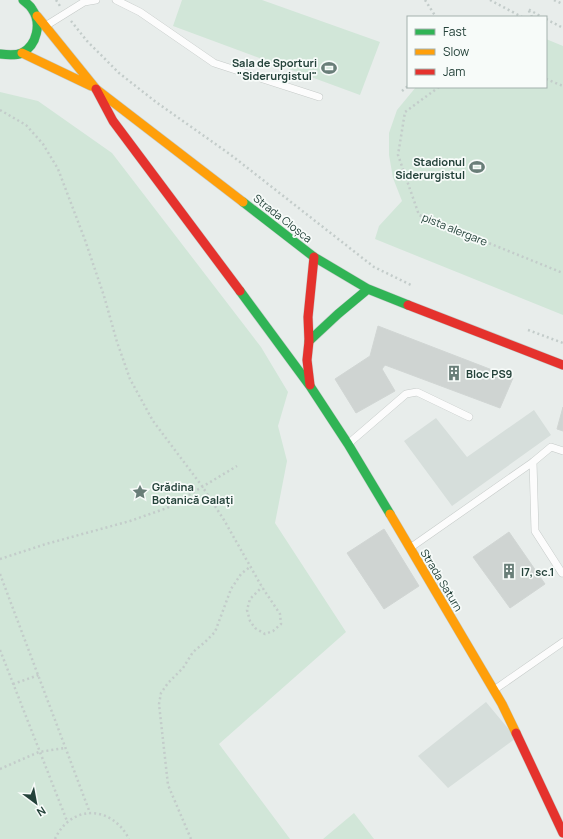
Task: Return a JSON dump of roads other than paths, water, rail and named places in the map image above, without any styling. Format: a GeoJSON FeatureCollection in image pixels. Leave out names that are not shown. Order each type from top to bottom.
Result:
{"type":"FeatureCollection","features":[{"type":"Feature","properties":{"kind":"street"},"geometry":{"type":"LineString","coordinates":[[0,54],[12,55],[22,53],[29,48],[38,33],[37,16],[32,7],[25,0]]}},
{"type":"Feature","properties":{"kind":"street","name":"Strada Cloșca"},"geometry":{"type":"LineString","coordinates":[[37,16],[96,89],[314,257],[368,289],[563,365]]}},
{"type":"Feature","properties":{"kind":"street"},"geometry":{"type":"LineString","coordinates":[[22,53],[96,89],[104,108],[128,138],[310,386]]}},
{"type":"Feature","properties":{"kind":"street","name":"Strada Saturn"},"geometry":{"type":"LineString","coordinates":[[314,257],[308,317],[309,341],[307,360],[310,386],[348,444],[502,704],[563,833]]}},
{"type":"Feature","properties":{"kind":"street"},"geometry":{"type":"LineString","coordinates":[[309,341],[347,304],[368,289]]}},
{"type":"Feature","properties":{"kind":"lane"},"geometry":{"type":"LineString","coordinates":[[45,26],[84,2],[96,0]]}},
{"type":"Feature","properties":{"kind":"lane"},"geometry":{"type":"LineString","coordinates":[[116,0],[140,12],[214,63],[319,97]]}},
{"type":"Feature","properties":{"kind":"lane"},"geometry":{"type":"LineString","coordinates":[[348,444],[406,394],[417,392],[469,417]]}},
{"type":"Feature","properties":{"kind":"lane"},"geometry":{"type":"LineString","coordinates":[[410,548],[551,447],[563,451]]}},
{"type":"Feature","properties":{"kind":"lane"},"geometry":{"type":"LineString","coordinates":[[532,462],[535,531],[562,573]]}},
{"type":"Feature","properties":{"kind":"lane"},"geometry":{"type":"LineString","coordinates":[[494,690],[563,642]]}},
{"type":"Feature","properties":{"kind":"place","name":"Sala de Sporturi \"Siderurgistul\""},"geometry":{"type":"Point","coordinates":[329,68]}},
{"type":"Feature","properties":{"kind":"place","name":"Stadionul Siderurgistul"},"geometry":{"type":"Point","coordinates":[477,167]}},
{"type":"Feature","properties":{"kind":"place","name":"Bloc PS9"},"geometry":{"type":"Point","coordinates":[454,373]}},
{"type":"Feature","properties":{"kind":"place","name":"Grădina Botanică Galați"},"geometry":{"type":"Point","coordinates":[140,492]}},
{"type":"Feature","properties":{"kind":"place","name":"I7, sc.1"},"geometry":{"type":"Point","coordinates":[509,571]}}]}
